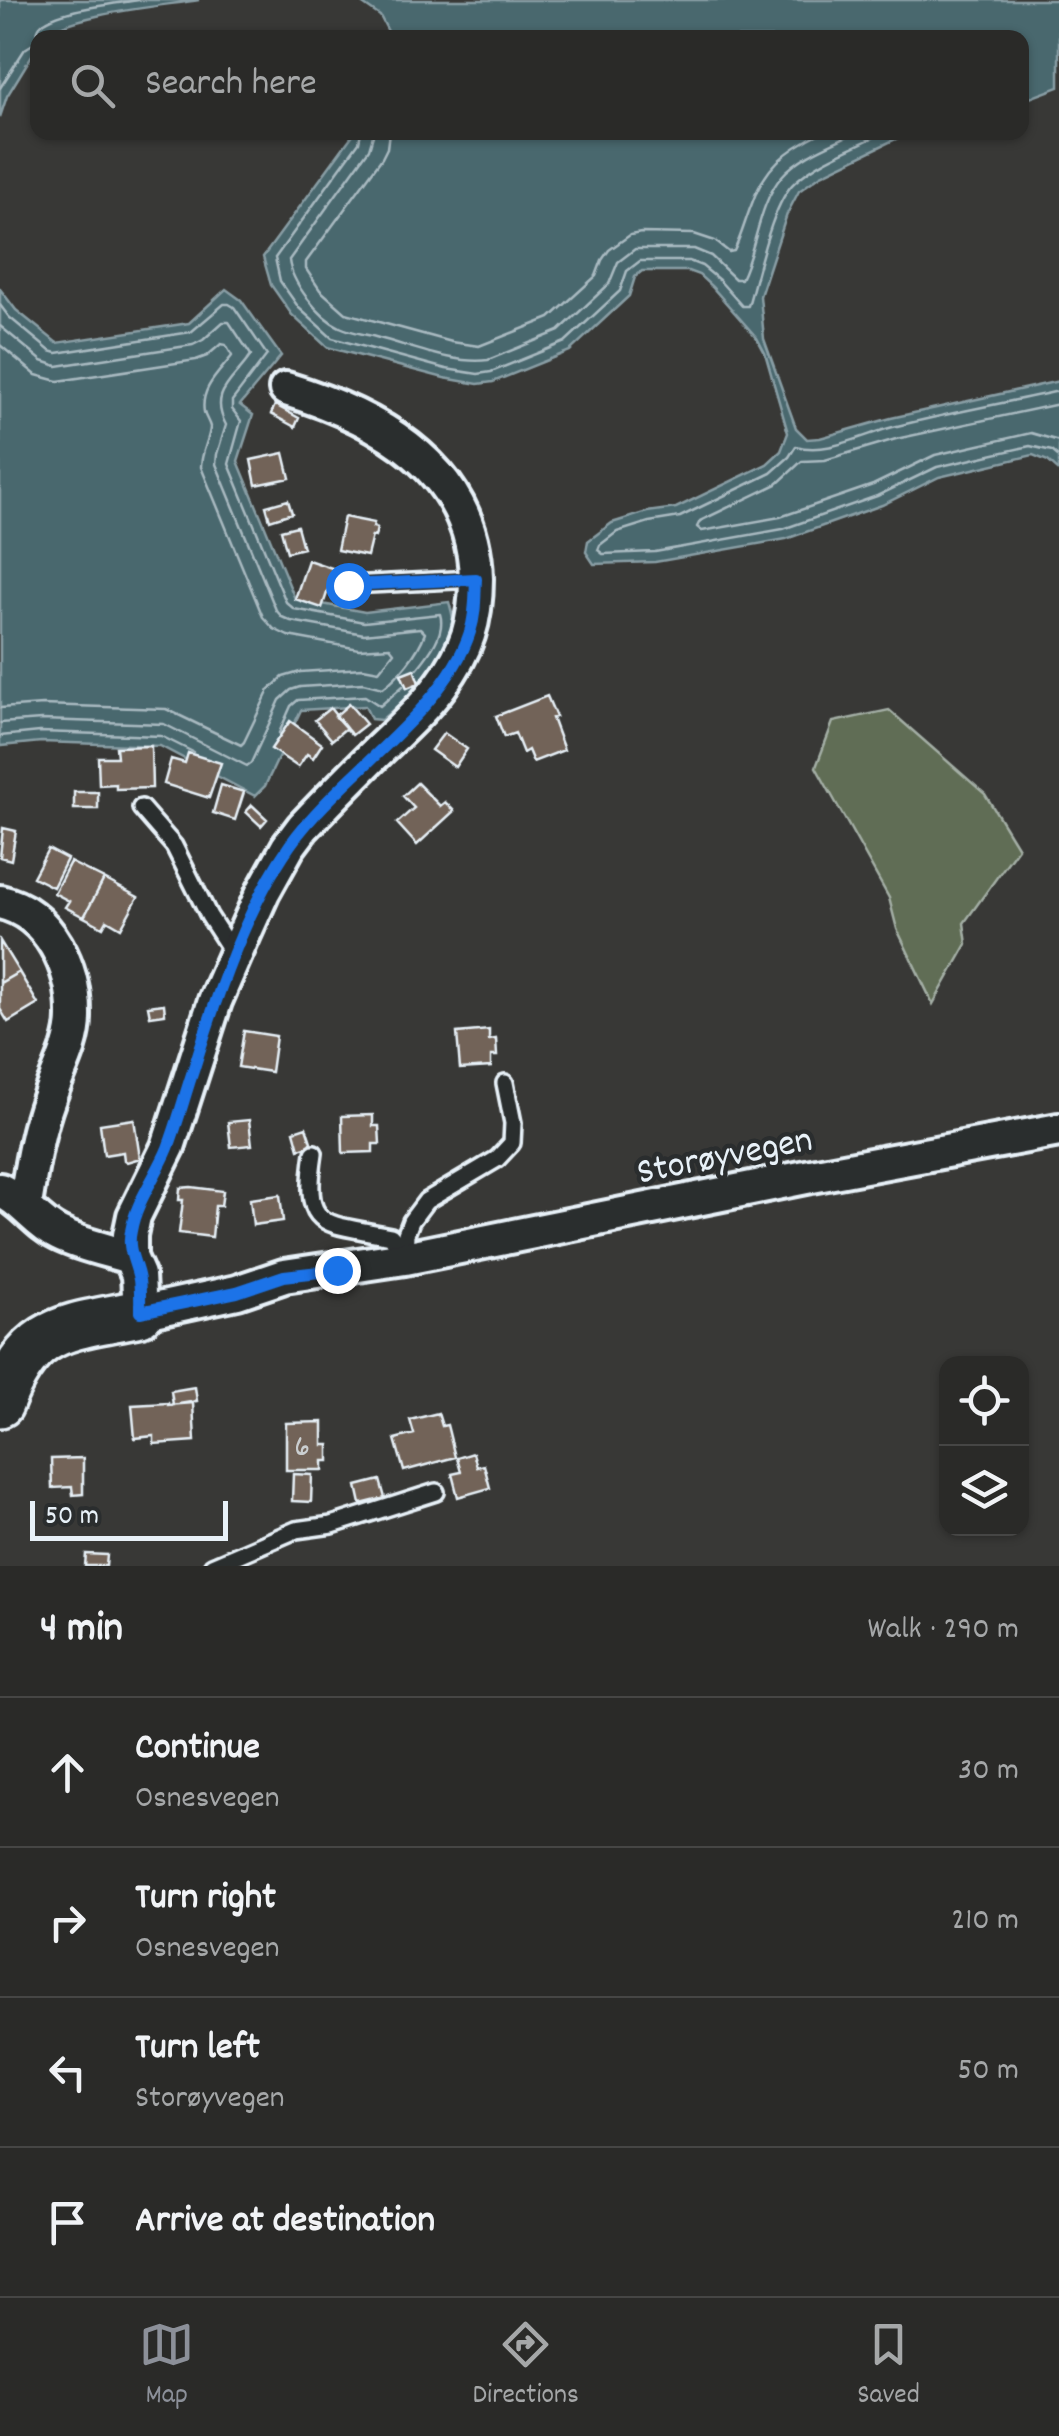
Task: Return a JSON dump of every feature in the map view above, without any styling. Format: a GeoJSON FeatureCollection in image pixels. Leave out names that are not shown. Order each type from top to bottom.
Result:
{"type":"FeatureCollection","features":[{"type":"Feature","properties":{"kind":"street"},"geometry":{"type":"LineString","coordinates":[[0,1404],[17,1367],[38,1342],[79,1326],[140,1312],[138,1275],[130,1257],[134,1216],[168,1147],[215,1001],[263,892],[304,827],[441,686],[470,635],[475,612],[473,548],[465,517],[441,478],[419,456],[366,421],[286,389]]}},
{"type":"Feature","properties":{"kind":"street"},"geometry":{"type":"LineString","coordinates":[[0,902],[38,920],[59,950],[72,982],[74,1020],[65,1060],[33,1154],[12,1198],[60,1234],[130,1257]]}},
{"type":"Feature","properties":{"kind":"street","name":"Storøyvegen"},"geometry":{"type":"LineString","coordinates":[[140,1312],[237,1292],[284,1276],[405,1258],[1059,1130]]}},
{"type":"Feature","properties":{"kind":"lane"},"geometry":{"type":"LineString","coordinates":[[348,585],[476,579]]}},
{"type":"Feature","properties":{"kind":"lane"},"geometry":{"type":"LineString","coordinates":[[141,808],[174,846],[209,916],[235,956]]}},
{"type":"Feature","properties":{"kind":"lane"},"geometry":{"type":"LineString","coordinates":[[405,1258],[406,1234],[426,1201],[497,1159],[512,1142],[513,1123],[505,1083]]}},
{"type":"Feature","properties":{"kind":"lane"},"geometry":{"type":"LineString","coordinates":[[314,1153],[309,1188],[313,1209],[325,1222],[391,1236],[405,1258]]}},
{"type":"Feature","properties":{"kind":"lane"},"geometry":{"type":"LineString","coordinates":[[212,1566],[296,1530],[332,1525],[436,1492]]}},
{"type":"Feature","properties":{"kind":"green space"},"geometry":{"type":"Polygon","coordinates":[[[889,710],[985,794],[1018,848],[964,923],[967,944],[933,1004],[897,929],[889,898],[816,767],[833,722],[889,710]]]}},
{"type":"Feature","properties":{"kind":"water"},"geometry":{"type":"Polygon","coordinates":[[[0,0],[199,0],[93,17],[54,30],[30,30],[30,58],[7,96],[0,117],[0,0]]]}},
{"type":"Feature","properties":{"kind":"water"},"geometry":{"type":"Polygon","coordinates":[[[357,0],[1059,0],[1059,87],[1029,98],[1029,30],[387,30],[380,16],[357,0]]]}},
{"type":"Feature","properties":{"kind":"water"},"geometry":{"type":"Polygon","coordinates":[[[349,140],[894,140],[821,175],[799,191],[787,214],[760,296],[764,339],[796,428],[807,439],[820,438],[1059,381],[1059,471],[1033,455],[939,477],[882,505],[786,539],[655,562],[594,564],[586,552],[588,541],[612,523],[676,508],[767,464],[781,451],[788,433],[765,353],[757,338],[712,287],[688,271],[642,271],[635,277],[629,296],[570,351],[493,382],[478,384],[327,347],[292,315],[271,285],[263,257],[349,140]]]}},
{"type":"Feature","properties":{"kind":"water"},"geometry":{"type":"Polygon","coordinates":[[[0,289],[16,310],[57,343],[189,323],[226,289],[241,300],[281,356],[240,405],[253,415],[238,461],[295,599],[365,612],[449,602],[453,623],[448,640],[434,666],[414,690],[381,720],[371,719],[365,706],[301,710],[265,786],[255,796],[160,746],[41,742],[0,746],[0,289]]]}},
{"type":"Feature","properties":{"kind":"building"},"geometry":{"type":"Polygon","coordinates":[[[275,405],[299,418],[295,427],[271,414],[275,405]]]}},
{"type":"Feature","properties":{"kind":"building"},"geometry":{"type":"Polygon","coordinates":[[[284,453],[290,478],[256,485],[251,460],[284,453]]]}},
{"type":"Feature","properties":{"kind":"building"},"geometry":{"type":"Polygon","coordinates":[[[288,500],[292,513],[270,520],[266,506],[288,500]]]}},
{"type":"Feature","properties":{"kind":"building"},"geometry":{"type":"Polygon","coordinates":[[[344,517],[374,523],[377,528],[367,556],[337,550],[344,517]]]}},
{"type":"Feature","properties":{"kind":"building"},"geometry":{"type":"Polygon","coordinates":[[[297,526],[303,548],[287,552],[281,530],[297,526]]]}},
{"type":"Feature","properties":{"kind":"building"},"geometry":{"type":"Polygon","coordinates":[[[308,560],[335,569],[322,608],[295,599],[308,560]]]}},
{"type":"Feature","properties":{"kind":"building"},"geometry":{"type":"Polygon","coordinates":[[[414,669],[419,683],[407,688],[401,674],[414,669]]]}},
{"type":"Feature","properties":{"kind":"building"},"geometry":{"type":"Polygon","coordinates":[[[547,696],[564,750],[533,762],[528,750],[523,753],[515,733],[504,737],[496,716],[547,696]]]}},
{"type":"Feature","properties":{"kind":"building"},"geometry":{"type":"Polygon","coordinates":[[[349,704],[366,724],[352,735],[335,716],[349,704]]]}},
{"type":"Feature","properties":{"kind":"building"},"geometry":{"type":"Polygon","coordinates":[[[330,708],[346,728],[332,740],[315,720],[330,708]]]}},
{"type":"Feature","properties":{"kind":"building"},"geometry":{"type":"Polygon","coordinates":[[[290,721],[322,744],[313,758],[307,754],[298,767],[271,749],[290,721]]]}},
{"type":"Feature","properties":{"kind":"building"},"geometry":{"type":"Polygon","coordinates":[[[444,733],[467,749],[455,767],[431,750],[444,733]]]}},
{"type":"Feature","properties":{"kind":"building"},"geometry":{"type":"Polygon","coordinates":[[[151,746],[152,788],[116,789],[116,784],[99,785],[98,757],[117,757],[116,747],[151,746]]]}},
{"type":"Feature","properties":{"kind":"building"},"geometry":{"type":"Polygon","coordinates":[[[188,753],[221,763],[209,798],[164,784],[171,759],[185,763],[188,753]]]}},
{"type":"Feature","properties":{"kind":"building"},"geometry":{"type":"Polygon","coordinates":[[[417,783],[440,806],[445,802],[454,811],[417,845],[397,823],[414,808],[403,796],[417,783]]]}},
{"type":"Feature","properties":{"kind":"building"},"geometry":{"type":"Polygon","coordinates":[[[221,785],[244,792],[235,820],[213,813],[221,785]]]}},
{"type":"Feature","properties":{"kind":"building"},"geometry":{"type":"Polygon","coordinates":[[[74,792],[98,792],[98,809],[74,809],[74,792]]]}},
{"type":"Feature","properties":{"kind":"building"},"geometry":{"type":"Polygon","coordinates":[[[252,805],[267,819],[261,826],[246,812],[252,805]]]}},
{"type":"Feature","properties":{"kind":"building"},"geometry":{"type":"Polygon","coordinates":[[[3,828],[16,831],[11,860],[0,857],[3,828]]]}},
{"type":"Feature","properties":{"kind":"building"},"geometry":{"type":"Polygon","coordinates":[[[48,849],[67,859],[53,887],[33,877],[48,849]]]}},
{"type":"Feature","properties":{"kind":"building"},"geometry":{"type":"Polygon","coordinates":[[[70,862],[104,879],[84,917],[65,907],[69,901],[54,893],[70,862]]]}},
{"type":"Feature","properties":{"kind":"building"},"geometry":{"type":"Polygon","coordinates":[[[104,879],[138,897],[121,928],[107,920],[103,927],[84,917],[104,879]]]}},
{"type":"Feature","properties":{"kind":"building"},"geometry":{"type":"Polygon","coordinates":[[[0,941],[19,972],[0,983],[0,941]]]}},
{"type":"Feature","properties":{"kind":"building"},"geometry":{"type":"Polygon","coordinates":[[[19,972],[38,1004],[8,1022],[0,1009],[0,983],[19,972]]]}},
{"type":"Feature","properties":{"kind":"building"},"geometry":{"type":"Polygon","coordinates":[[[164,1004],[165,1014],[150,1016],[148,1006],[164,1004]]]}},
{"type":"Feature","properties":{"kind":"building"},"geometry":{"type":"Polygon","coordinates":[[[489,1030],[489,1040],[496,1039],[497,1056],[491,1056],[491,1067],[460,1069],[457,1033],[489,1030]]]}},
{"type":"Feature","properties":{"kind":"building"},"geometry":{"type":"Polygon","coordinates":[[[244,1031],[276,1036],[271,1072],[238,1067],[244,1031]]]}},
{"type":"Feature","properties":{"kind":"building"},"geometry":{"type":"Polygon","coordinates":[[[373,1115],[373,1126],[379,1126],[380,1144],[373,1144],[373,1152],[343,1153],[342,1116],[373,1115]]]}},
{"type":"Feature","properties":{"kind":"building"},"geometry":{"type":"Polygon","coordinates":[[[134,1119],[140,1158],[127,1162],[123,1152],[104,1155],[100,1124],[134,1119]]]}},
{"type":"Feature","properties":{"kind":"building"},"geometry":{"type":"Polygon","coordinates":[[[249,1120],[252,1145],[231,1147],[228,1122],[249,1120]]]}},
{"type":"Feature","properties":{"kind":"building"},"geometry":{"type":"Polygon","coordinates":[[[306,1127],[312,1145],[299,1149],[294,1131],[306,1127]]]}},
{"type":"Feature","properties":{"kind":"building"},"geometry":{"type":"Polygon","coordinates":[[[180,1188],[223,1191],[221,1206],[215,1206],[212,1237],[179,1233],[183,1200],[179,1200],[180,1188]]]}},
{"type":"Feature","properties":{"kind":"building"},"geometry":{"type":"Polygon","coordinates":[[[280,1195],[283,1221],[253,1225],[250,1199],[280,1195]]]}},
{"type":"Feature","properties":{"kind":"building"},"geometry":{"type":"Polygon","coordinates":[[[195,1387],[197,1401],[173,1405],[171,1391],[195,1387]]]}},
{"type":"Feature","properties":{"kind":"building"},"geometry":{"type":"Polygon","coordinates":[[[193,1403],[195,1441],[154,1444],[154,1436],[135,1438],[132,1405],[193,1403]]]}},
{"type":"Feature","properties":{"kind":"building"},"geometry":{"type":"Polygon","coordinates":[[[438,1413],[442,1426],[447,1425],[455,1457],[404,1471],[395,1439],[414,1434],[410,1420],[438,1413]]]}},
{"type":"Feature","properties":{"kind":"building"},"geometry":{"type":"Polygon","coordinates":[[[323,1422],[323,1445],[329,1445],[329,1461],[323,1461],[323,1470],[286,1470],[286,1423],[323,1422]]]}},
{"type":"Feature","properties":{"kind":"building"},"geometry":{"type":"Polygon","coordinates":[[[473,1453],[477,1467],[484,1465],[490,1488],[458,1497],[452,1474],[461,1472],[457,1458],[473,1453]]]}},
{"type":"Feature","properties":{"kind":"building"},"geometry":{"type":"Polygon","coordinates":[[[83,1458],[83,1494],[73,1495],[72,1487],[52,1488],[51,1459],[83,1458]]]}},
{"type":"Feature","properties":{"kind":"building"},"geometry":{"type":"Polygon","coordinates":[[[293,1474],[312,1475],[311,1502],[292,1501],[293,1474]]]}},
{"type":"Feature","properties":{"kind":"building"},"geometry":{"type":"Polygon","coordinates":[[[380,1480],[385,1498],[361,1504],[357,1486],[380,1480]]]}},
{"type":"Feature","properties":{"kind":"building"},"geometry":{"type":"Polygon","coordinates":[[[86,1554],[107,1555],[106,1566],[85,1566],[86,1554]]]}},
{"type":"Feature","properties":{"kind":"route"},"geometry":{"type":"LineString","coordinates":[[337,1270],[284,1276],[237,1292],[140,1312],[130,1235],[134,1216],[168,1147],[215,1001],[263,892],[304,827],[441,686],[470,635],[476,579],[348,585]]}}]}
